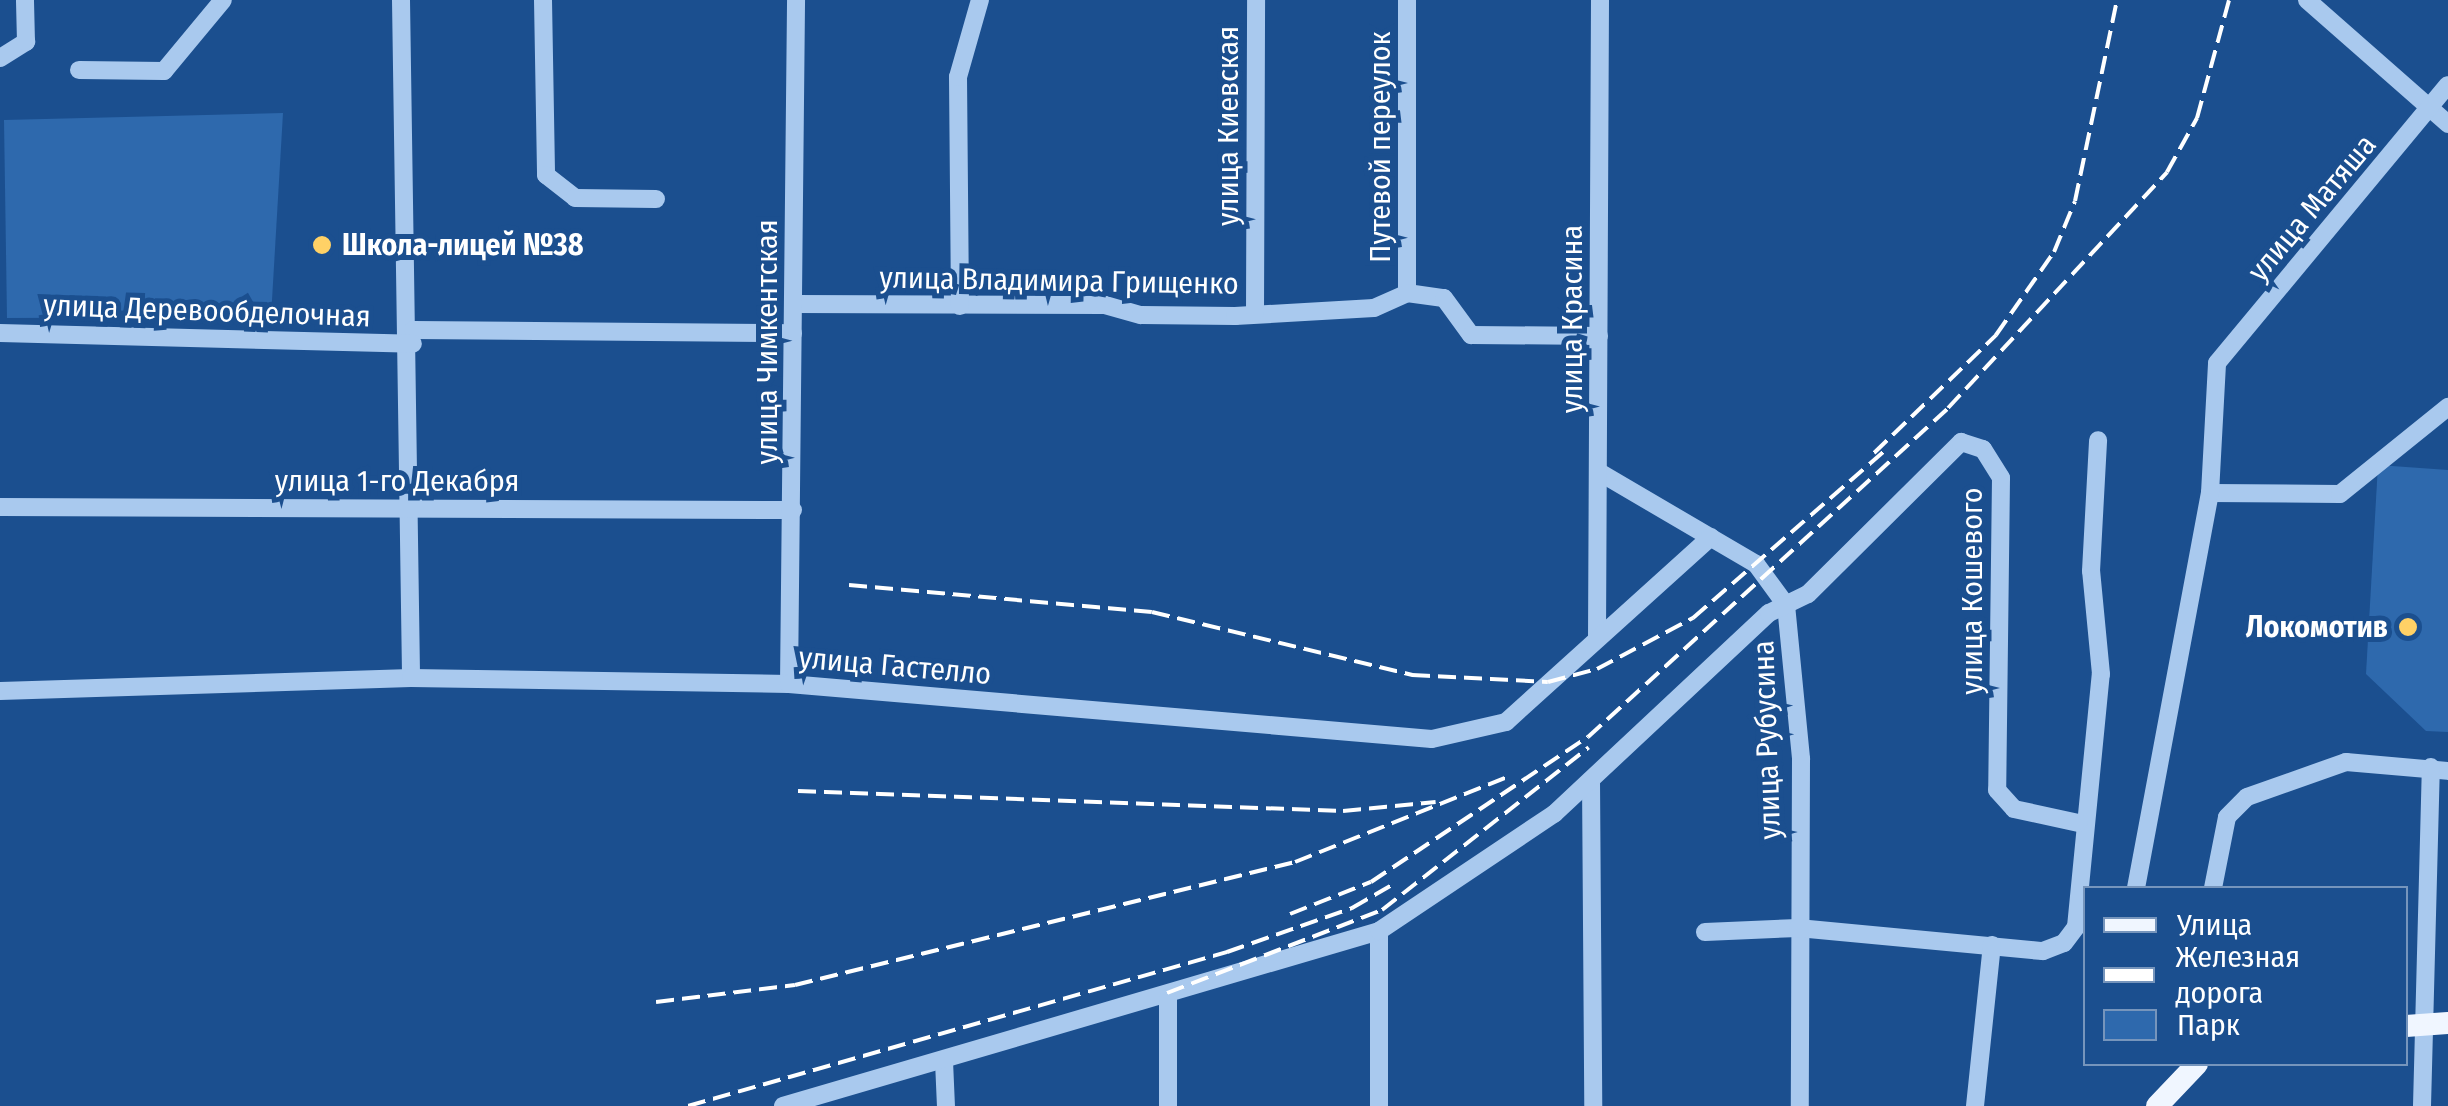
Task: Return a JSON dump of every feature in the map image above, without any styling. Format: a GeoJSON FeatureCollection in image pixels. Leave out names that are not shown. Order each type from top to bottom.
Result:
{"type":"FeatureCollection","features":[{"type":"Feature","properties":{"kind":"main road"},"geometry":{"type":"LineString","coordinates":[[2414,1025],[2448,1022]]}},
{"type":"Feature","properties":{"kind":"main road"},"geometry":{"type":"LineString","coordinates":[[2157,1106],[2195,1066]]}},
{"type":"Feature","properties":{"kind":"street"},"geometry":{"type":"LineString","coordinates":[[0,58],[26,42],[26,0]]}},
{"type":"Feature","properties":{"kind":"street"},"geometry":{"type":"LineString","coordinates":[[79,70],[164,71],[222,0]]}},
{"type":"Feature","properties":{"kind":"street"},"geometry":{"type":"LineString","coordinates":[[402,0],[413,337],[411,678]]}},
{"type":"Feature","properties":{"kind":"street"},"geometry":{"type":"LineString","coordinates":[[543,0],[546,176],[575,198],[656,199]]}},
{"type":"Feature","properties":{"kind":"street","name":"улица Чимкентская"},"geometry":{"type":"LineString","coordinates":[[789,684],[796,0]]}},
{"type":"Feature","properties":{"kind":"street","name":"улица Киевская"},"geometry":{"type":"LineString","coordinates":[[1255,312],[1256,0]]}},
{"type":"Feature","properties":{"kind":"street","name":"Путевой переулок"},"geometry":{"type":"LineString","coordinates":[[1407,0],[1407,293]]}},
{"type":"Feature","properties":{"kind":"street","name":"улица Красина"},"geometry":{"type":"LineString","coordinates":[[1597,638],[1600,0]]}},
{"type":"Feature","properties":{"kind":"street"},"geometry":{"type":"LineString","coordinates":[[2308,0],[2448,124]]}},
{"type":"Feature","properties":{"kind":"street"},"geometry":{"type":"LineString","coordinates":[[960,306],[958,77],[977,3]]}},
{"type":"Feature","properties":{"kind":"street","name":"улица Матяша"},"geometry":{"type":"LineString","coordinates":[[2210,493],[2217,364],[2448,85]]}},
{"type":"Feature","properties":{"kind":"street"},"geometry":{"type":"LineString","coordinates":[[1407,293],[1444,298],[1471,335],[1600,336]]}},
{"type":"Feature","properties":{"kind":"street","name":"улица Владимира Грищенко"},"geometry":{"type":"LineString","coordinates":[[794,304],[1255,312],[1374,308],[1407,293]]}},
{"type":"Feature","properties":{"kind":"street","name":"улица Деревообделочная"},"geometry":{"type":"LineString","coordinates":[[0,332],[413,337]]}},
{"type":"Feature","properties":{"kind":"street"},"geometry":{"type":"LineString","coordinates":[[413,337],[793,333]]}},
{"type":"Feature","properties":{"kind":"street"},"geometry":{"type":"LineString","coordinates":[[2136,886],[2210,493],[2340,494],[2448,406]]}},
{"type":"Feature","properties":{"kind":"street"},"geometry":{"type":"LineString","coordinates":[[1705,932],[1798,928],[2052,951],[2076,926],[2080,823],[2100,674],[2091,571],[2098,440]]}},
{"type":"Feature","properties":{"kind":"street","name":"улица Кошевого"},"geometry":{"type":"LineString","coordinates":[[1786,605],[1961,442],[1984,449],[1997,464],[2002,496],[1997,790],[2014,809],[2080,823]]}},
{"type":"Feature","properties":{"kind":"street","name":"улица Рубусина"},"geometry":{"type":"LineString","coordinates":[[1599,472],[1756,564],[1786,605],[1798,671],[1800,1106]]}},
{"type":"Feature","properties":{"kind":"street","name":"улица 1-го Декабря"},"geometry":{"type":"LineString","coordinates":[[0,507],[793,510]]}},
{"type":"Feature","properties":{"kind":"street","name":"улица Гастелло"},"geometry":{"type":"LineString","coordinates":[[0,690],[411,678],[789,684],[1432,738],[1506,722],[1711,537]]}},
{"type":"Feature","properties":{"kind":"street"},"geometry":{"type":"LineString","coordinates":[[783,1106],[1168,998],[1379,932],[1516,845],[1786,605]]}},
{"type":"Feature","properties":{"kind":"street"},"geometry":{"type":"LineString","coordinates":[[2213,886],[2227,817],[2247,797],[2346,762],[2439,769],[2414,1025],[2422,1106]]}},
{"type":"Feature","properties":{"kind":"street"},"geometry":{"type":"LineString","coordinates":[[1591,780],[1593,1106]]}},
{"type":"Feature","properties":{"kind":"street"},"geometry":{"type":"LineString","coordinates":[[1379,932],[1379,1106]]}},
{"type":"Feature","properties":{"kind":"street"},"geometry":{"type":"LineString","coordinates":[[1975,1106],[1992,945]]}},
{"type":"Feature","properties":{"kind":"street"},"geometry":{"type":"LineString","coordinates":[[1168,998],[1168,1106]]}},
{"type":"Feature","properties":{"kind":"street"},"geometry":{"type":"LineString","coordinates":[[944,1061],[946,1106]]}},
{"type":"Feature","properties":{"kind":"green space"},"geometry":{"type":"Polygon","coordinates":[[[283,113],[271,317],[7,318],[4,120],[283,113]]]}},
{"type":"Feature","properties":{"kind":"green space","name":"Локомотив"},"geometry":{"type":"Polygon","coordinates":[[[2378,465],[2448,470],[2448,732],[2426,731],[2366,674],[2378,465]]]}},
{"type":"Feature","properties":{"kind":"railway"},"geometry":{"type":"LineString","coordinates":[[1874,453],[1996,335],[2054,252],[2075,201],[2117,0]]}},
{"type":"Feature","properties":{"kind":"railway"},"geometry":{"type":"LineString","coordinates":[[1290,914],[1371,882],[1588,737],[1948,408],[2167,172],[2197,118],[2229,0]]}},
{"type":"Feature","properties":{"kind":"railway"},"geometry":{"type":"LineString","coordinates":[[849,585],[1152,612],[1412,675],[1548,682],[1597,669],[1693,618],[1887,449]]}},
{"type":"Feature","properties":{"kind":"railway"},"geometry":{"type":"LineString","coordinates":[[1167,993],[1382,910],[1589,747]]}},
{"type":"Feature","properties":{"kind":"railway"},"geometry":{"type":"LineString","coordinates":[[656,1002],[795,985],[1295,862],[1508,777]]}},
{"type":"Feature","properties":{"kind":"railway"},"geometry":{"type":"LineString","coordinates":[[798,791],[1343,811],[1436,802]]}},
{"type":"Feature","properties":{"kind":"railway"},"geometry":{"type":"LineString","coordinates":[[688,1106],[1227,952],[1352,908],[1392,885]]}},
{"type":"Feature","properties":{"kind":"place","name":"Школа-лицей №38"},"geometry":{"type":"Point","coordinates":[322,245]}},
{"type":"Feature","properties":{"kind":"place","name":"Локомотив"},"geometry":{"type":"Point","coordinates":[2408,627]}}]}
